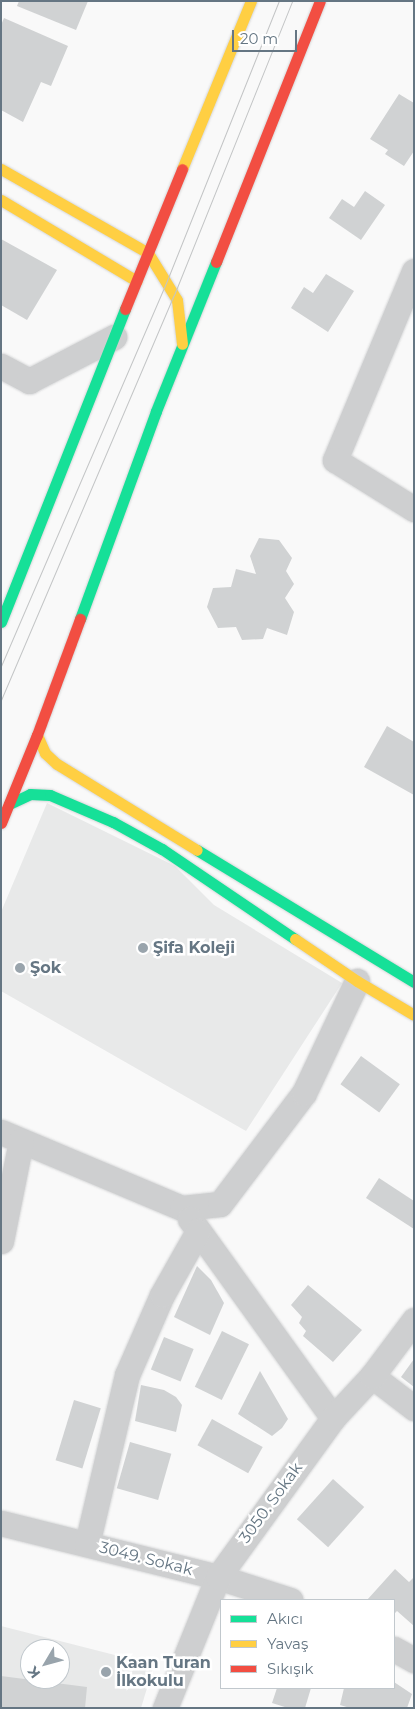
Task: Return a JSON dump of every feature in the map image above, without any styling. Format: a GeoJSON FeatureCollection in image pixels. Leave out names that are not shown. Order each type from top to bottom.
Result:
{"type":"FeatureCollection","features":[{"type":"Feature","properties":{"kind":"main road"},"geometry":{"type":"LineString","coordinates":[[2,619],[114,337],[251,1]]}},
{"type":"Feature","properties":{"kind":"main road"},"geometry":{"type":"LineString","coordinates":[[1,823],[37,735],[182,344],[320,1]]}},
{"type":"Feature","properties":{"kind":"main road"},"geometry":{"type":"LineString","coordinates":[[1,168],[148,253],[177,300],[182,344]]}},
{"type":"Feature","properties":{"kind":"main road"},"geometry":{"type":"LineString","coordinates":[[1,200],[137,282]]}},
{"type":"Feature","properties":{"kind":"main road"},"geometry":{"type":"LineString","coordinates":[[37,735],[46,753],[57,764],[414,982]]}},
{"type":"Feature","properties":{"kind":"main road"},"geometry":{"type":"LineString","coordinates":[[9,804],[30,794],[50,795],[113,822],[162,849],[356,981],[414,1015]]}},
{"type":"Feature","properties":{"kind":"main road"},"geometry":{"type":"LineString","coordinates":[[113,822],[120,804]]}},
{"type":"Feature","properties":{"kind":"street"},"geometry":{"type":"LineString","coordinates":[[414,271],[335,460],[414,509]]}},
{"type":"Feature","properties":{"kind":"street"},"geometry":{"type":"LineString","coordinates":[[1,366],[29,381],[114,337]]}},
{"type":"Feature","properties":{"kind":"street"},"geometry":{"type":"LineString","coordinates":[[1,1241],[11,1137],[182,1208],[220,1204],[304,1093],[356,981]]}},
{"type":"Feature","properties":{"kind":"street"},"geometry":{"type":"LineString","coordinates":[[182,1208],[333,1418]]}},
{"type":"Feature","properties":{"kind":"street"},"geometry":{"type":"LineString","coordinates":[[87,1544],[127,1375],[162,1295],[198,1231]]}},
{"type":"Feature","properties":{"kind":"street","name":"3050. Sokak"},"geometry":{"type":"LineString","coordinates":[[165,1708],[218,1577],[333,1418],[372,1376],[414,1320]]}},
{"type":"Feature","properties":{"kind":"street"},"geometry":{"type":"LineString","coordinates":[[372,1376],[414,1408]]}},
{"type":"Feature","properties":{"kind":"street","name":"3049. Sokak"},"geometry":{"type":"LineString","coordinates":[[1,1523],[218,1577],[287,1599]]}},
{"type":"Feature","properties":{"kind":"street"},"geometry":{"type":"LineString","coordinates":[[395,1649],[414,1660]]}},
{"type":"Feature","properties":{"kind":"shaded area","name":"Şifa Koleji"},"geometry":{"type":"Polygon","coordinates":[[[47,803],[175,866],[214,905],[342,983],[246,1131],[1,991],[1,912],[47,803]]]}},
{"type":"Feature","properties":{"kind":"shaded area","name":"Kaan Turan İlkokulu"},"geometry":{"type":"Polygon","coordinates":[[[1,1626],[52,1639],[20,1639],[20,1689],[70,1689],[70,1644],[154,1665],[141,1708],[1,1708],[1,1626]]]}},
{"type":"Feature","properties":{"kind":"building"},"geometry":{"type":"Polygon","coordinates":[[[19,1],[88,1],[76,30],[17,6],[19,1]]]}},
{"type":"Feature","properties":{"kind":"building"},"geometry":{"type":"Polygon","coordinates":[[[4,18],[68,46],[51,86],[41,82],[23,122],[1,110],[1,25],[4,18]]]}},
{"type":"Feature","properties":{"kind":"building"},"geometry":{"type":"Polygon","coordinates":[[[399,94],[414,103],[414,151],[404,166],[385,154],[388,150],[370,139],[399,94]]]}},
{"type":"Feature","properties":{"kind":"building"},"geometry":{"type":"Polygon","coordinates":[[[365,191],[385,205],[361,240],[329,218],[342,199],[354,207],[365,191]]]}},
{"type":"Feature","properties":{"kind":"building"},"geometry":{"type":"Polygon","coordinates":[[[1,239],[57,270],[27,320],[1,305],[1,239]]]}},
{"type":"Feature","properties":{"kind":"building"},"geometry":{"type":"Polygon","coordinates":[[[326,274],[354,291],[328,332],[291,308],[304,287],[313,293],[326,274]]]}},
{"type":"Feature","properties":{"kind":"building"},"geometry":{"type":"Polygon","coordinates":[[[259,538],[279,540],[292,558],[286,571],[294,584],[285,598],[294,612],[287,635],[267,628],[263,639],[242,640],[236,627],[218,628],[207,607],[213,588],[231,587],[236,569],[256,574],[250,556],[259,538]]]}},
{"type":"Feature","properties":{"kind":"building"},"geometry":{"type":"Polygon","coordinates":[[[387,726],[414,742],[414,795],[364,767],[387,726]]]}},
{"type":"Feature","properties":{"kind":"building"},"geometry":{"type":"Polygon","coordinates":[[[361,1056],[400,1084],[379,1113],[340,1084],[361,1056]]]}},
{"type":"Feature","properties":{"kind":"building"},"geometry":{"type":"Polygon","coordinates":[[[379,1178],[414,1201],[414,1229],[366,1198],[379,1178]]]}},
{"type":"Feature","properties":{"kind":"building"},"geometry":{"type":"Polygon","coordinates":[[[197,1266],[211,1280],[224,1303],[210,1335],[174,1317],[197,1266]]]}},
{"type":"Feature","properties":{"kind":"building"},"geometry":{"type":"Polygon","coordinates":[[[308,1285],[362,1330],[333,1362],[303,1336],[306,1331],[299,1323],[302,1317],[291,1305],[308,1285]]]}},
{"type":"Feature","properties":{"kind":"building"},"geometry":{"type":"Polygon","coordinates":[[[222,1331],[249,1344],[222,1400],[195,1387],[222,1331]]]}},
{"type":"Feature","properties":{"kind":"building"},"geometry":{"type":"Polygon","coordinates":[[[164,1337],[194,1349],[181,1381],[151,1369],[164,1337]]]}},
{"type":"Feature","properties":{"kind":"building"},"geometry":{"type":"Polygon","coordinates":[[[414,1359],[414,1387],[401,1377],[414,1359]]]}},
{"type":"Feature","properties":{"kind":"building"},"geometry":{"type":"Polygon","coordinates":[[[260,1371],[288,1419],[282,1428],[272,1436],[238,1414],[260,1371]]]}},
{"type":"Feature","properties":{"kind":"building"},"geometry":{"type":"Polygon","coordinates":[[[141,1385],[164,1390],[176,1397],[182,1405],[176,1432],[135,1421],[141,1385]]]}},
{"type":"Feature","properties":{"kind":"building"},"geometry":{"type":"Polygon","coordinates":[[[74,1400],[101,1408],[82,1468],[56,1460],[74,1400]]]}},
{"type":"Feature","properties":{"kind":"building"},"geometry":{"type":"Polygon","coordinates":[[[212,1419],[263,1447],[248,1473],[197,1445],[212,1419]]]}},
{"type":"Feature","properties":{"kind":"building"},"geometry":{"type":"Polygon","coordinates":[[[130,1442],[171,1454],[158,1500],[117,1488],[130,1442]]]}},
{"type":"Feature","properties":{"kind":"building"},"geometry":{"type":"Polygon","coordinates":[[[333,1479],[364,1507],[328,1547],[297,1519],[333,1479]]]}},
{"type":"Feature","properties":{"kind":"building"},"geometry":{"type":"Polygon","coordinates":[[[395,1569],[409,1582],[414,1577],[414,1626],[397,1611],[395,1613],[395,1599],[368,1599],[395,1569]]]}},
{"type":"Feature","properties":{"kind":"building"},"geometry":{"type":"Polygon","coordinates":[[[1,1676],[20,1678],[20,1689],[70,1689],[70,1685],[87,1687],[85,1708],[1,1708],[1,1676]]]}},
{"type":"Feature","properties":{"kind":"building"},"geometry":{"type":"Polygon","coordinates":[[[395,1683],[412,1694],[407,1708],[350,1708],[340,1705],[344,1689],[395,1689],[395,1683]]]}},
{"type":"Feature","properties":{"kind":"building"},"geometry":{"type":"Polygon","coordinates":[[[277,1689],[311,1689],[305,1708],[288,1708],[272,1703],[277,1689]]]}},
{"type":"Feature","properties":{"kind":"tram line"},"geometry":{"type":"LineString","coordinates":[[1,666],[166,283],[279,1]]}},
{"type":"Feature","properties":{"kind":"tram line"},"geometry":{"type":"LineString","coordinates":[[1,700],[174,295],[292,1]]}},
{"type":"Feature","properties":{"kind":"traffic: fast"},"geometry":{"type":"LineString","coordinates":[[80,619],[156,411],[216,262]]}},
{"type":"Feature","properties":{"kind":"traffic: fast"},"geometry":{"type":"LineString","coordinates":[[1,622],[125,309]]}},
{"type":"Feature","properties":{"kind":"traffic: fast"},"geometry":{"type":"LineString","coordinates":[[9,804],[30,794],[50,795],[113,822],[162,849],[295,939]]}},
{"type":"Feature","properties":{"kind":"traffic: fast"},"geometry":{"type":"LineString","coordinates":[[197,850],[414,982]]}},
{"type":"Feature","properties":{"kind":"traffic: slow"},"geometry":{"type":"LineString","coordinates":[[182,169],[251,1]]}},
{"type":"Feature","properties":{"kind":"traffic: slow"},"geometry":{"type":"LineString","coordinates":[[1,169],[148,253],[177,300],[182,344]]}},
{"type":"Feature","properties":{"kind":"traffic: slow"},"geometry":{"type":"LineString","coordinates":[[1,200],[137,281]]}},
{"type":"Feature","properties":{"kind":"traffic: slow"},"geometry":{"type":"LineString","coordinates":[[37,735],[45,753],[57,764],[197,850]]}},
{"type":"Feature","properties":{"kind":"traffic: slow"},"geometry":{"type":"LineString","coordinates":[[295,939],[357,981],[414,1015]]}},
{"type":"Feature","properties":{"kind":"traffic: jam"},"geometry":{"type":"LineString","coordinates":[[216,262],[320,1]]}},
{"type":"Feature","properties":{"kind":"traffic: jam"},"geometry":{"type":"LineString","coordinates":[[125,309],[182,169]]}},
{"type":"Feature","properties":{"kind":"traffic: jam"},"geometry":{"type":"LineString","coordinates":[[1,823],[37,735],[80,619]]}},
{"type":"Feature","properties":{"kind":"place","name":"Şifa Koleji"},"geometry":{"type":"Point","coordinates":[143,948]}},
{"type":"Feature","properties":{"kind":"place","name":"Şok"},"geometry":{"type":"Point","coordinates":[20,968]}},
{"type":"Feature","properties":{"kind":"place","name":"Kaan Turan İlkokulu"},"geometry":{"type":"Point","coordinates":[106,1672]}}]}
